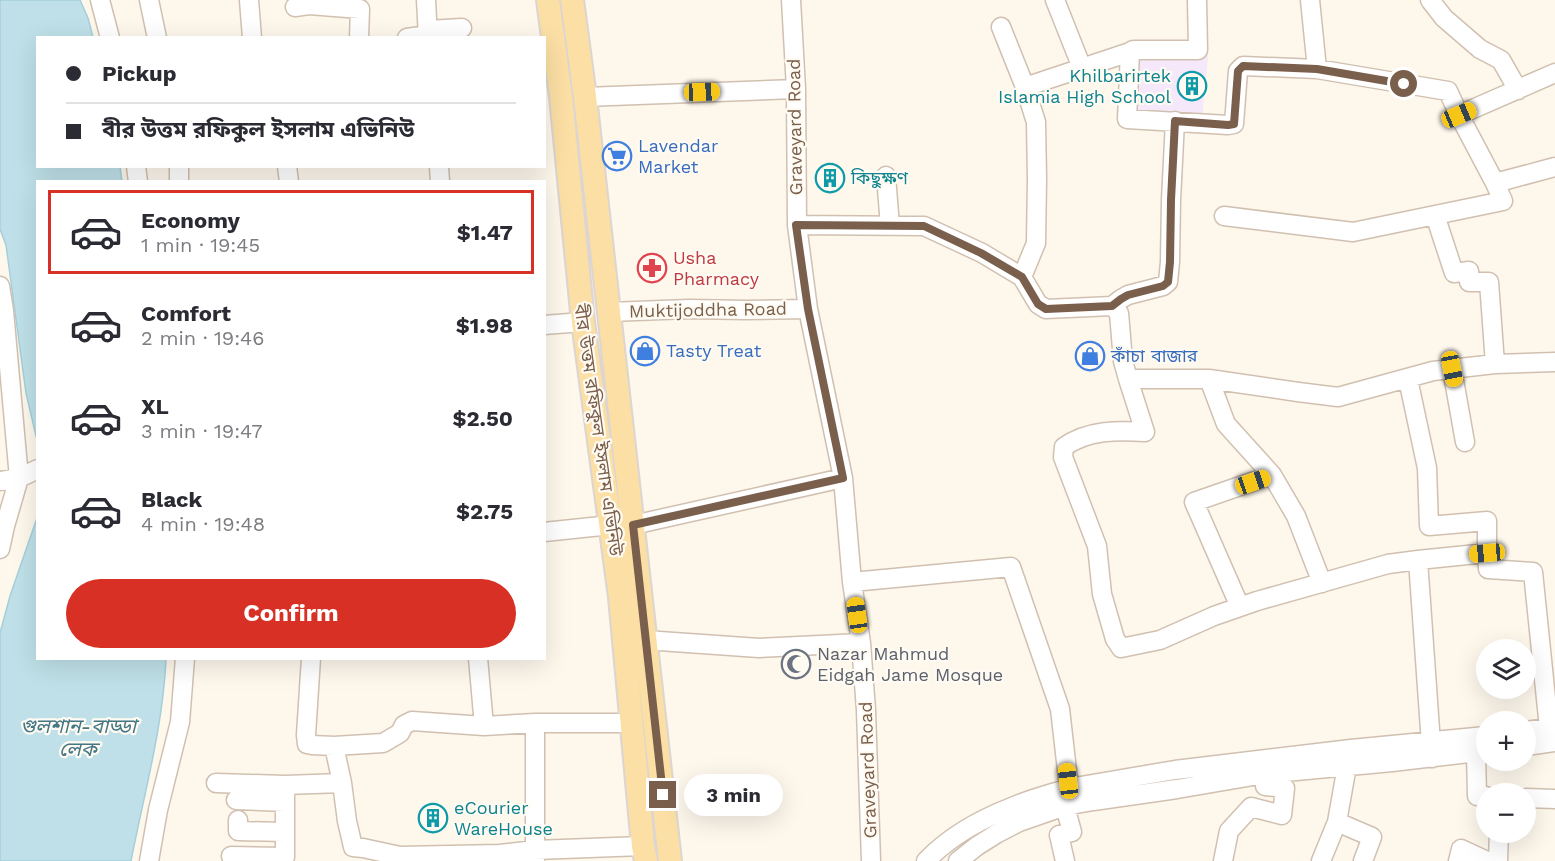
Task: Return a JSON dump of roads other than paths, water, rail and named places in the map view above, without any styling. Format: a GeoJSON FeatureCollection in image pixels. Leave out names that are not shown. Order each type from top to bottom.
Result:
{"type":"FeatureCollection","features":[{"type":"Feature","properties":{"kind":"main road","name":"বীর উত্তম রফিকুল ইসলাম এভিনিউ"},"geometry":{"type":"LineString","coordinates":[[548,0],[553,97],[583,322],[645,640],[670,861]]}},
{"type":"Feature","properties":{"kind":"main road","name":"বীর উত্তম রফিকুল ইসলাম এভিনিউ"},"geometry":{"type":"LineString","coordinates":[[573,0],[609,312],[622,525],[620,597],[644,854]]}},
{"type":"Feature","properties":{"kind":"street"},"geometry":{"type":"LineString","coordinates":[[100,0],[109,36]]}},
{"type":"Feature","properties":{"kind":"street"},"geometry":{"type":"LineString","coordinates":[[149,0],[158,36]]}},
{"type":"Feature","properties":{"kind":"street"},"geometry":{"type":"LineString","coordinates":[[249,0],[252,36]]}},
{"type":"Feature","properties":{"kind":"street"},"geometry":{"type":"LineString","coordinates":[[426,0],[428,34],[462,28]]}},
{"type":"Feature","properties":{"kind":"street","name":"Graveyard Road"},"geometry":{"type":"LineString","coordinates":[[791,0],[796,89],[796,225],[808,309],[843,478],[852,582],[861,643],[872,861]]}},
{"type":"Feature","properties":{"kind":"street"},"geometry":{"type":"LineString","coordinates":[[1055,0],[1082,68]]}},
{"type":"Feature","properties":{"kind":"street"},"geometry":{"type":"LineString","coordinates":[[1025,87],[1133,50],[1198,50],[1197,0]]}},
{"type":"Feature","properties":{"kind":"street"},"geometry":{"type":"LineString","coordinates":[[1310,0],[1317,69]]}},
{"type":"Feature","properties":{"kind":"street"},"geometry":{"type":"LineString","coordinates":[[1430,0],[1444,18],[1480,49],[1501,60],[1518,90]]}},
{"type":"Feature","properties":{"kind":"street"},"geometry":{"type":"LineString","coordinates":[[304,4],[360,9],[359,36]]}},
{"type":"Feature","properties":{"kind":"street"},"geometry":{"type":"LineString","coordinates":[[1001,27],[1036,122],[1036,243],[1022,277]]}},
{"type":"Feature","properties":{"kind":"street"},"geometry":{"type":"LineString","coordinates":[[1130,52],[1127,119],[1234,124],[1238,71],[1243,66],[1317,69],[1448,91],[1503,201],[1353,232],[1224,216]]}},
{"type":"Feature","properties":{"kind":"street"},"geometry":{"type":"LineString","coordinates":[[1459,115],[1555,73]]}},
{"type":"Feature","properties":{"kind":"street"},"geometry":{"type":"LineString","coordinates":[[585,96],[796,89]]}},
{"type":"Feature","properties":{"kind":"street"},"geometry":{"type":"LineString","coordinates":[[796,225],[924,226],[981,253],[1022,277],[1038,304],[1046,309],[1112,306],[1128,295],[1163,286],[1168,282],[1175,121]]}},
{"type":"Feature","properties":{"kind":"street"},"geometry":{"type":"LineString","coordinates":[[1495,183],[1555,167]]}},
{"type":"Feature","properties":{"kind":"street"},"geometry":{"type":"LineString","coordinates":[[886,176],[890,226]]}},
{"type":"Feature","properties":{"kind":"street"},"geometry":{"type":"LineString","coordinates":[[1435,215],[1454,273],[1468,271],[1469,282],[1489,282],[1495,364]]}},
{"type":"Feature","properties":{"kind":"street"},"geometry":{"type":"LineString","coordinates":[[0,286],[19,478],[0,549]]}},
{"type":"Feature","properties":{"kind":"street"},"geometry":{"type":"LineString","coordinates":[[1112,306],[1119,313],[1123,361],[1145,432],[1118,430],[1073,440],[1064,447],[1063,457],[1097,546],[1102,594],[1115,639],[1121,648],[1160,640],[1240,607],[1388,564],[1487,553]]}},
{"type":"Feature","properties":{"kind":"street","name":"Muktijoddha Road"},"geometry":{"type":"LineString","coordinates":[[609,312],[808,309]]}},
{"type":"Feature","properties":{"kind":"street"},"geometry":{"type":"LineString","coordinates":[[546,325],[583,322]]}},
{"type":"Feature","properties":{"kind":"street"},"geometry":{"type":"LineString","coordinates":[[1128,379],[1209,379],[1338,397],[1433,371],[1495,364],[1555,362]]}},
{"type":"Feature","properties":{"kind":"street"},"geometry":{"type":"LineString","coordinates":[[1452,369],[1465,442]]}},
{"type":"Feature","properties":{"kind":"street"},"geometry":{"type":"LineString","coordinates":[[1209,379],[1226,424],[1272,475],[1296,516],[1322,583]]}},
{"type":"Feature","properties":{"kind":"street"},"geometry":{"type":"LineString","coordinates":[[1408,379],[1427,468],[1428,526],[1486,521],[1488,569],[1533,572],[1553,732]]}},
{"type":"Feature","properties":{"kind":"street"},"geometry":{"type":"LineString","coordinates":[[0,481],[19,478],[36,470]]}},
{"type":"Feature","properties":{"kind":"street"},"geometry":{"type":"LineString","coordinates":[[1240,607],[1194,502],[1272,475]]}},
{"type":"Feature","properties":{"kind":"street"},"geometry":{"type":"LineString","coordinates":[[546,532],[622,525],[843,478]]}},
{"type":"Feature","properties":{"kind":"street"},"geometry":{"type":"LineString","coordinates":[[1418,560],[1432,749]]}},
{"type":"Feature","properties":{"kind":"street"},"geometry":{"type":"LineString","coordinates":[[852,582],[1011,567],[1060,709],[1072,832],[1059,835],[1065,861]]}},
{"type":"Feature","properties":{"kind":"street"},"geometry":{"type":"LineString","coordinates":[[645,640],[759,648],[861,643]]}},
{"type":"Feature","properties":{"kind":"street"},"geometry":{"type":"LineString","coordinates":[[149,861],[158,810],[180,722],[185,660]]}},
{"type":"Feature","properties":{"kind":"street"},"geometry":{"type":"LineString","coordinates":[[310,660],[306,735],[307,744],[312,746],[383,742],[400,733],[404,725],[412,721],[484,726],[535,723],[631,723]]}},
{"type":"Feature","properties":{"kind":"street"},"geometry":{"type":"LineString","coordinates":[[478,660],[484,726]]}},
{"type":"Feature","properties":{"kind":"street"},"geometry":{"type":"LineString","coordinates":[[535,723],[535,856]]}},
{"type":"Feature","properties":{"kind":"street"},"geometry":{"type":"LineString","coordinates":[[1536,731],[1553,732]]}},
{"type":"Feature","properties":{"kind":"street"},"geometry":{"type":"LineString","coordinates":[[1536,741],[1553,732]]}},
{"type":"Feature","properties":{"kind":"street"},"geometry":{"type":"LineString","coordinates":[[1067,797],[1093,801],[1265,774],[1347,766],[1476,738]]}},
{"type":"Feature","properties":{"kind":"street"},"geometry":{"type":"LineString","coordinates":[[334,746],[342,783],[346,822],[353,848],[365,855],[644,854]]}},
{"type":"Feature","properties":{"kind":"street"},"geometry":{"type":"LineString","coordinates":[[926,861],[938,849],[966,830],[1067,797],[1175,770],[1350,749],[1476,752]]}},
{"type":"Feature","properties":{"kind":"street"},"geometry":{"type":"LineString","coordinates":[[1321,861],[1337,822],[1347,766]]}},
{"type":"Feature","properties":{"kind":"street"},"geometry":{"type":"LineString","coordinates":[[1222,861],[1229,831],[1251,807],[1282,815],[1285,788],[1265,786],[1265,774]]}},
{"type":"Feature","properties":{"kind":"street"},"geometry":{"type":"LineString","coordinates":[[216,783],[285,793]]}},
{"type":"Feature","properties":{"kind":"street"},"geometry":{"type":"LineString","coordinates":[[236,800],[342,783]]}},
{"type":"Feature","properties":{"kind":"street"},"geometry":{"type":"LineString","coordinates":[[231,856],[287,859],[285,793]]}},
{"type":"Feature","properties":{"kind":"street"},"geometry":{"type":"LineString","coordinates":[[1536,799],[1555,800]]}},
{"type":"Feature","properties":{"kind":"street"},"geometry":{"type":"LineString","coordinates":[[958,861],[976,846],[996,834],[1016,814]]}},
{"type":"Feature","properties":{"kind":"street"},"geometry":{"type":"LineString","coordinates":[[238,820],[238,831],[285,832]]}},
{"type":"Feature","properties":{"kind":"street"},"geometry":{"type":"LineString","coordinates":[[1337,822],[1372,837],[1363,861]]}},
{"type":"Feature","properties":{"kind":"street"},"geometry":{"type":"LineString","coordinates":[[1498,843],[1498,861]]}},
{"type":"Feature","properties":{"kind":"street"},"geometry":{"type":"LineString","coordinates":[[1458,861],[1461,849],[1487,861]]}},
{"type":"Feature","properties":{"kind":"water"},"geometry":{"type":"Polygon","coordinates":[[[0,0],[80,0],[93,36],[36,36],[36,168],[120,168],[122,180],[36,180],[36,436],[26,393],[6,245],[0,229],[0,0]]]}},
{"type":"Feature","properties":{"kind":"water","name":"গুলশান-বাড্ডা লেক"},"geometry":{"type":"Polygon","coordinates":[[[36,521],[36,660],[166,660],[157,735],[131,861],[0,861],[0,633],[36,521]]]}},
{"type":"Feature","properties":{"kind":"place","name":"Khilbarirtek Islamia High School"},"geometry":{"type":"Point","coordinates":[1192,86]}},
{"type":"Feature","properties":{"kind":"place","name":"Lavendar Market"},"geometry":{"type":"Point","coordinates":[617,156]}},
{"type":"Feature","properties":{"kind":"place","name":"কিছুক্ষণ"},"geometry":{"type":"Point","coordinates":[830,178]}},
{"type":"Feature","properties":{"kind":"place","name":"Usha Pharmacy"},"geometry":{"type":"Point","coordinates":[652,268]}},
{"type":"Feature","properties":{"kind":"place","name":"Tasty Treat"},"geometry":{"type":"Point","coordinates":[645,351]}},
{"type":"Feature","properties":{"kind":"place","name":"কাঁচা বাজার"},"geometry":{"type":"Point","coordinates":[1090,356]}},
{"type":"Feature","properties":{"kind":"place","name":"Nazar Mahmud Eidgah Jame Mosque"},"geometry":{"type":"Point","coordinates":[796,664]}},
{"type":"Feature","properties":{"kind":"place","name":"eCourier WareHouse"},"geometry":{"type":"Point","coordinates":[433,818]}}]}
